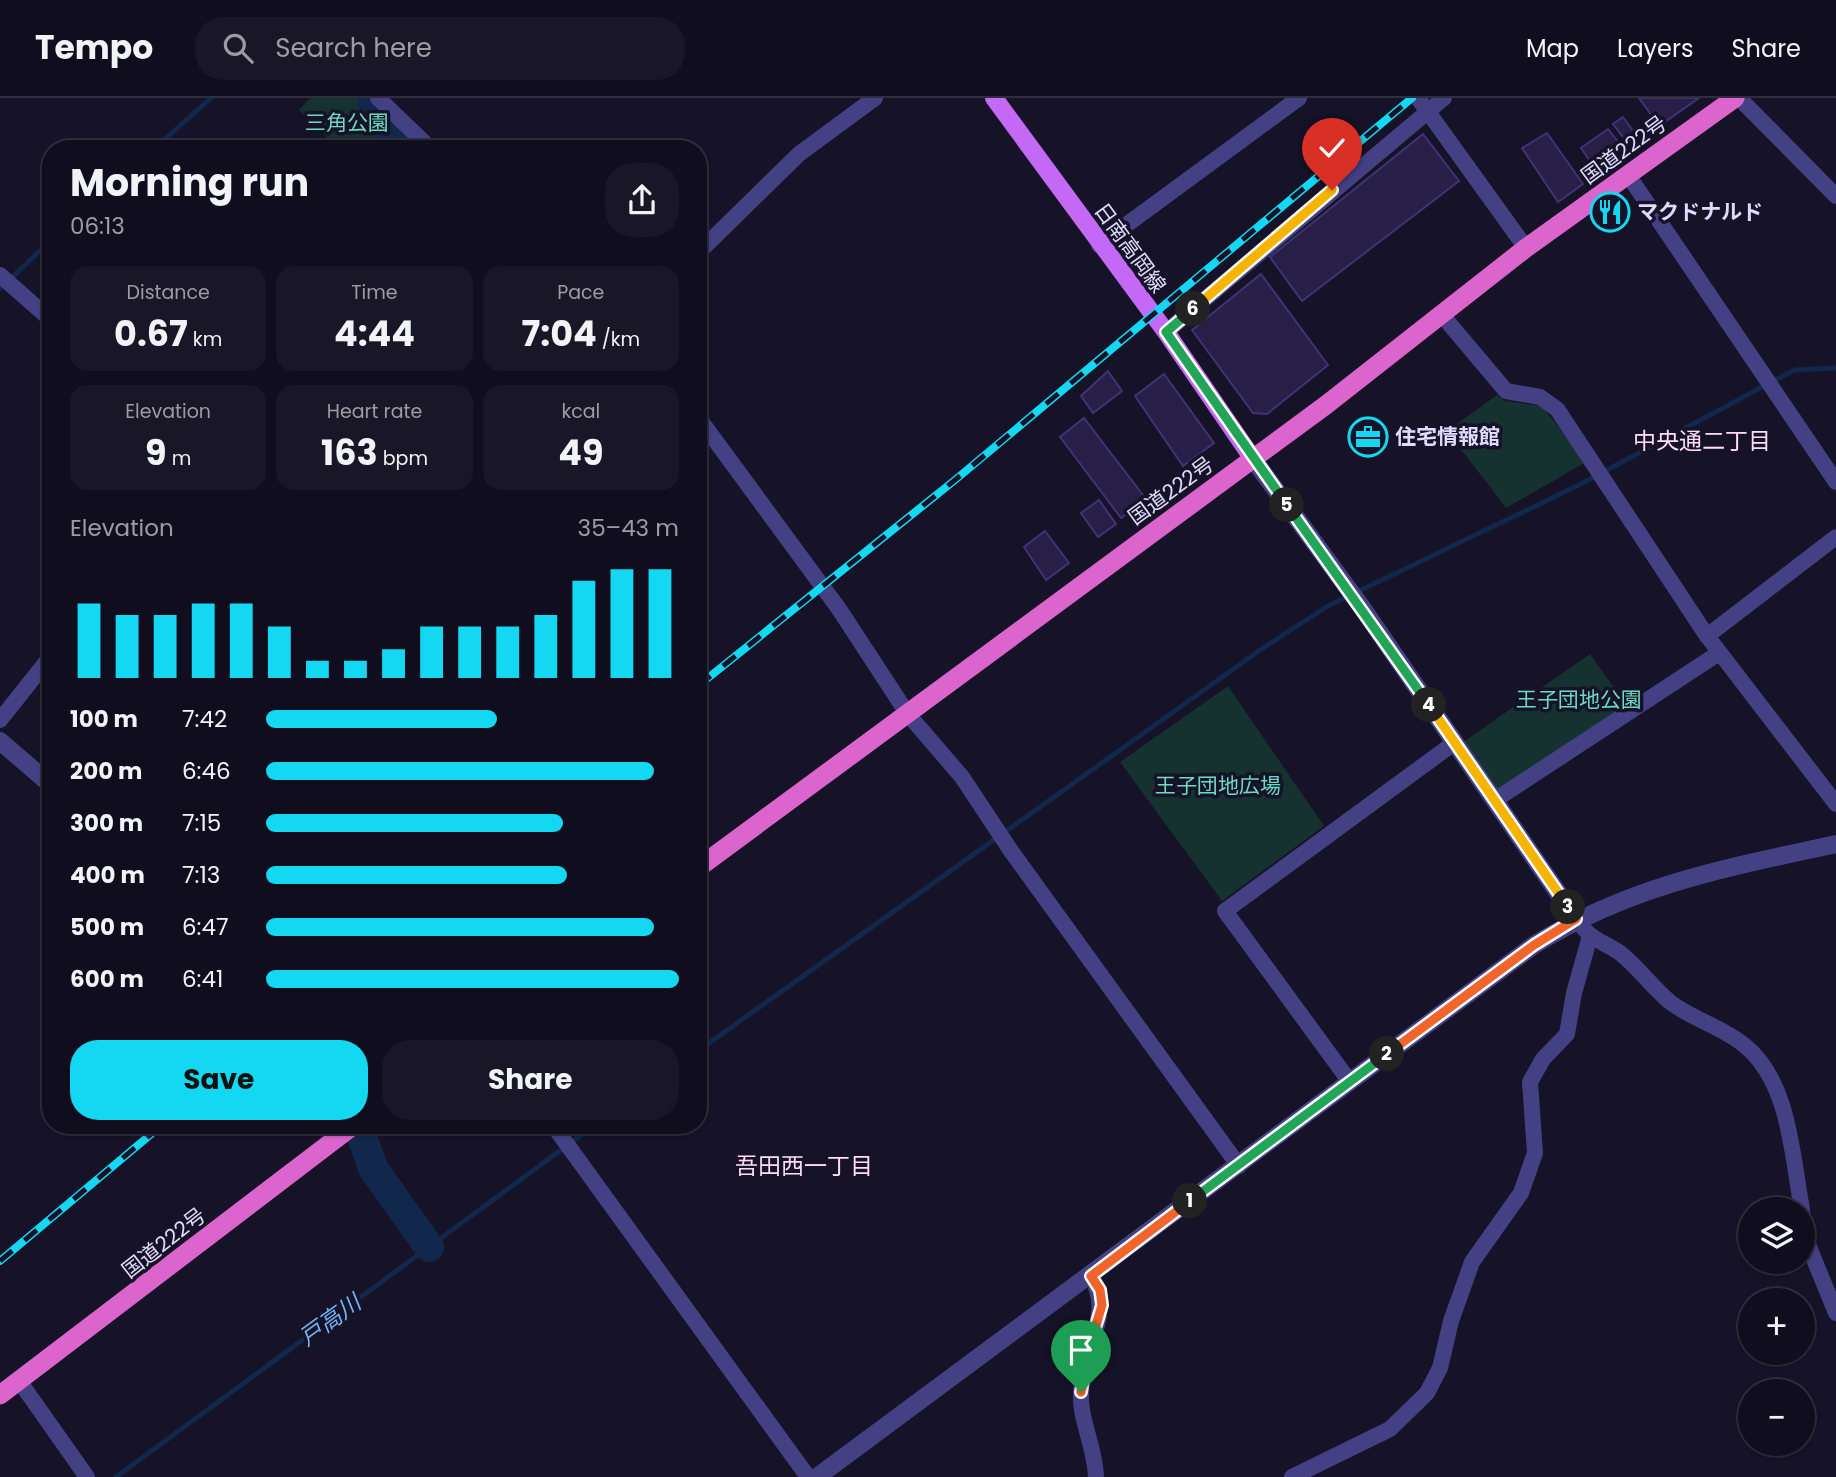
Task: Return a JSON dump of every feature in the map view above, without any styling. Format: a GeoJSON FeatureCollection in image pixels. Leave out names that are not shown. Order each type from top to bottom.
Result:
{"type":"FeatureCollection","features":[{"type":"Feature","properties":{"kind":"highway","name":"国道222号"},"geometry":{"type":"LineString","coordinates":[[707,861],[1253,459],[1526,248],[1737,98]]}},
{"type":"Feature","properties":{"kind":"highway","name":"国道222号"},"geometry":{"type":"LineString","coordinates":[[0,1395],[337,1134]]}},
{"type":"Feature","properties":{"kind":"main road","name":"日南高岡線"},"geometry":{"type":"LineString","coordinates":[[994,98],[1099,245],[1166,332],[1253,459]]}},
{"type":"Feature","properties":{"kind":"street"},"geometry":{"type":"LineString","coordinates":[[378,98],[422,140]]}},
{"type":"Feature","properties":{"kind":"street"},"geometry":{"type":"LineString","coordinates":[[707,244],[799,153],[875,98]]}},
{"type":"Feature","properties":{"kind":"street"},"geometry":{"type":"LineString","coordinates":[[1099,245],[1299,98]]}},
{"type":"Feature","properties":{"kind":"street"},"geometry":{"type":"LineString","coordinates":[[1166,332],[1422,105],[1444,98]]}},
{"type":"Feature","properties":{"kind":"street"},"geometry":{"type":"LineString","coordinates":[[1737,98],[1836,196]]}},
{"type":"Feature","properties":{"kind":"street"},"geometry":{"type":"LineString","coordinates":[[1422,105],[1526,248]]}},
{"type":"Feature","properties":{"kind":"street"},"geometry":{"type":"LineString","coordinates":[[1628,175],[1836,482]]}},
{"type":"Feature","properties":{"kind":"street"},"geometry":{"type":"LineString","coordinates":[[0,275],[42,312]]}},
{"type":"Feature","properties":{"kind":"street"},"geometry":{"type":"LineString","coordinates":[[1442,315],[1506,391],[1540,397],[1557,408],[1707,636],[1836,804]]}},
{"type":"Feature","properties":{"kind":"street"},"geometry":{"type":"LineString","coordinates":[[707,429],[833,601],[907,713],[962,777],[1019,862],[1240,1166]]}},
{"type":"Feature","properties":{"kind":"street"},"geometry":{"type":"LineString","coordinates":[[1253,459],[1361,606],[1590,936],[1619,952],[1672,1003],[1718,1026],[1747,1047],[1772,1080],[1782,1107],[1799,1197]]}},
{"type":"Feature","properties":{"kind":"street"},"geometry":{"type":"LineString","coordinates":[[1707,636],[1836,537]]}},
{"type":"Feature","properties":{"kind":"street"},"geometry":{"type":"LineString","coordinates":[[1495,800],[1719,653]]}},
{"type":"Feature","properties":{"kind":"street"},"geometry":{"type":"LineString","coordinates":[[0,720],[42,667]]}},
{"type":"Feature","properties":{"kind":"street"},"geometry":{"type":"LineString","coordinates":[[0,741],[42,777]]}},
{"type":"Feature","properties":{"kind":"street"},"geometry":{"type":"LineString","coordinates":[[1350,1082],[1225,911],[1454,743]]}},
{"type":"Feature","properties":{"kind":"street"},"geometry":{"type":"LineString","coordinates":[[817,1477],[1240,1166],[1534,945],[1576,919],[1678,879],[1836,844]]}},
{"type":"Feature","properties":{"kind":"street"},"geometry":{"type":"LineString","coordinates":[[1292,1477],[1390,1429],[1431,1384],[1440,1367],[1451,1321],[1472,1262],[1521,1193],[1535,1153],[1530,1082],[1544,1059],[1567,1034],[1574,993],[1590,936]]}},
{"type":"Feature","properties":{"kind":"street"},"geometry":{"type":"LineString","coordinates":[[560,1134],[808,1477]]}},
{"type":"Feature","properties":{"kind":"street"},"geometry":{"type":"LineString","coordinates":[[1815,1262],[1836,1313]]}},
{"type":"Feature","properties":{"kind":"street"},"geometry":{"type":"LineString","coordinates":[[1091,1276],[1100,1290],[1102,1305],[1088,1352],[1081,1392],[1084,1419],[1095,1452],[1096,1477]]}},
{"type":"Feature","properties":{"kind":"street"},"geometry":{"type":"LineString","coordinates":[[20,1382],[88,1477]]}},
{"type":"Feature","properties":{"kind":"green space","name":"三角公園"},"geometry":{"type":"Polygon","coordinates":[[[310,98],[367,98],[378,140],[330,140],[299,110],[310,98]]]}},
{"type":"Feature","properties":{"kind":"green space"},"geometry":{"type":"Polygon","coordinates":[[[1497,395],[1505,401],[1542,406],[1586,462],[1506,508],[1447,431],[1497,395]]]}},
{"type":"Feature","properties":{"kind":"green space","name":"王子団地公園"},"geometry":{"type":"Polygon","coordinates":[[[1590,654],[1627,706],[1499,793],[1463,742],[1590,654]]]}},
{"type":"Feature","properties":{"kind":"green space","name":"王子団地広場"},"geometry":{"type":"Polygon","coordinates":[[[1228,686],[1324,826],[1222,901],[1120,762],[1228,686]]]}},
{"type":"Feature","properties":{"kind":"building"},"geometry":{"type":"Polygon","coordinates":[[[1639,98],[1699,98],[1659,126],[1639,98]]]}},
{"type":"Feature","properties":{"kind":"building"},"geometry":{"type":"Polygon","coordinates":[[[1623,117],[1638,138],[1629,145],[1613,124],[1623,117]]]}},
{"type":"Feature","properties":{"kind":"building"},"geometry":{"type":"Polygon","coordinates":[[[1608,129],[1623,148],[1596,170],[1581,148],[1608,129]]]}},
{"type":"Feature","properties":{"kind":"building"},"geometry":{"type":"Polygon","coordinates":[[[1547,133],[1583,184],[1558,202],[1522,148],[1547,133]]]}},
{"type":"Feature","properties":{"kind":"building"},"geometry":{"type":"Polygon","coordinates":[[[1423,134],[1459,181],[1302,301],[1270,257],[1423,134]]]}},
{"type":"Feature","properties":{"kind":"building"},"geometry":{"type":"Polygon","coordinates":[[[1261,274],[1328,365],[1267,414],[1253,413],[1192,330],[1261,274]]]}},
{"type":"Feature","properties":{"kind":"building"},"geometry":{"type":"Polygon","coordinates":[[[1108,371],[1122,391],[1093,413],[1081,396],[1108,371]]]}},
{"type":"Feature","properties":{"kind":"building"},"geometry":{"type":"Polygon","coordinates":[[[1164,374],[1214,443],[1183,466],[1135,396],[1164,374]]]}},
{"type":"Feature","properties":{"kind":"building"},"geometry":{"type":"Polygon","coordinates":[[[1084,418],[1146,499],[1121,518],[1060,437],[1084,418]]]}},
{"type":"Feature","properties":{"kind":"building"},"geometry":{"type":"Polygon","coordinates":[[[1099,500],[1116,524],[1098,537],[1081,513],[1099,500]]]}},
{"type":"Feature","properties":{"kind":"building"},"geometry":{"type":"Polygon","coordinates":[[[1045,531],[1069,563],[1046,580],[1024,547],[1045,531]]]}},
{"type":"Feature","properties":{"kind":"waterway"},"geometry":{"type":"LineString","coordinates":[[164,140],[211,98]]}},
{"type":"Feature","properties":{"kind":"waterway","name":"戸高川"},"geometry":{"type":"LineString","coordinates":[[373,98],[374,108],[397,140]]}},
{"type":"Feature","properties":{"kind":"waterway"},"geometry":{"type":"LineString","coordinates":[[0,289],[42,249]]}},
{"type":"Feature","properties":{"kind":"waterway"},"geometry":{"type":"LineString","coordinates":[[707,1045],[1260,650],[1328,606],[1581,484],[1794,370],[1836,368]]}},
{"type":"Feature","properties":{"kind":"waterway","name":"戸高川"},"geometry":{"type":"LineString","coordinates":[[361,1134],[373,1168],[429,1247]]}},
{"type":"Feature","properties":{"kind":"waterway","name":"戸高川"},"geometry":{"type":"LineString","coordinates":[[116,1477],[583,1134]]}},
{"type":"Feature","properties":{"kind":"railway"},"geometry":{"type":"LineString","coordinates":[[707,679],[955,480],[1412,98]]}},
{"type":"Feature","properties":{"kind":"railway"},"geometry":{"type":"LineString","coordinates":[[0,1261],[151,1134]]}},
{"type":"Feature","properties":{"kind":"place","name":"マクドナルド"},"geometry":{"type":"Point","coordinates":[1610,212]}},
{"type":"Feature","properties":{"kind":"place","name":"住宅情報館"},"geometry":{"type":"Point","coordinates":[1368,437]}},
{"type":"Feature","properties":{"kind":"district","name":"中央通二丁目"},"geometry":{"type":"Point","coordinates":[1702,441]}},
{"type":"Feature","properties":{"kind":"district","name":"吾田西一丁目"},"geometry":{"type":"Point","coordinates":[804,1166]}},
{"type":"Feature","properties":{"kind":"route"},"geometry":{"type":"LineString","coordinates":[[1081,1392],[1088,1352],[1102,1305],[1100,1290],[1091,1276],[1447,1009],[1534,945],[1576,919],[1361,606],[1253,459],[1166,332],[1332,190]]}}]}
